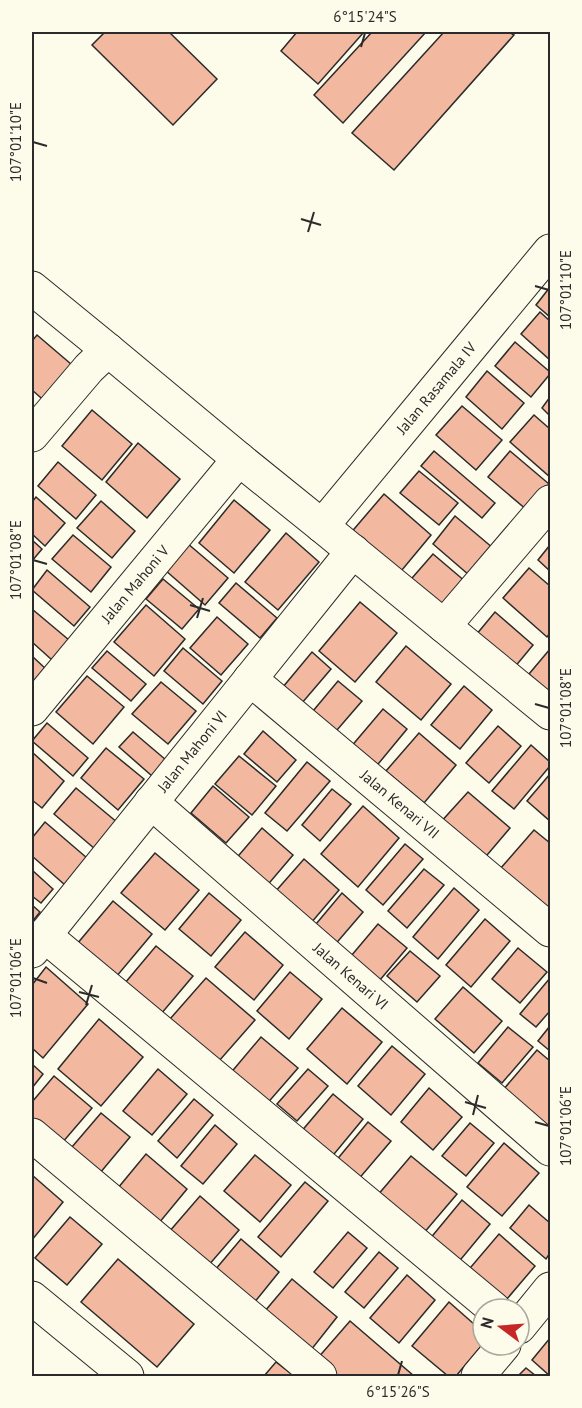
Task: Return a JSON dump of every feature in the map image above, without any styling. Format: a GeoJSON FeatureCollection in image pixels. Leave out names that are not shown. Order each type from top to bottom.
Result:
{"type":"FeatureCollection","features":[{"type":"Feature","properties":{"kind":"street","name":"Jalan Rasamala IV"},"geometry":{"type":"LineString","coordinates":[[322,525],[550,251]]}},
{"type":"Feature","properties":{"kind":"street"},"geometry":{"type":"LineString","coordinates":[[32,288],[550,713]]}},
{"type":"Feature","properties":{"kind":"street"},"geometry":{"type":"LineString","coordinates":[[32,435],[89,368],[108,350]]}},
{"type":"Feature","properties":{"kind":"street","name":"Jalan Mahoni V"},"geometry":{"type":"LineString","coordinates":[[32,709],[238,459]]}},
{"type":"Feature","properties":{"kind":"street"},"geometry":{"type":"LineString","coordinates":[[444,626],[550,502]]}},
{"type":"Feature","properties":{"kind":"street","name":"Jalan Mahoni VI"},"geometry":{"type":"LineString","coordinates":[[38,943],[353,551]]}},
{"type":"Feature","properties":{"kind":"street","name":"Jalan Kenari VII"},"geometry":{"type":"LineString","coordinates":[[250,679],[550,930]]}},
{"type":"Feature","properties":{"kind":"street","name":"Jalan Kenari VI"},"geometry":{"type":"LineString","coordinates":[[151,802],[550,1149]]}},
{"type":"Feature","properties":{"kind":"street"},"geometry":{"type":"LineString","coordinates":[[38,943],[479,1297]]}},
{"type":"Feature","properties":{"kind":"street"},"geometry":{"type":"LineString","coordinates":[[32,1135],[320,1377]]}},
{"type":"Feature","properties":{"kind":"street"},"geometry":{"type":"LineString","coordinates":[[531,1312],[550,1288]]}},
{"type":"Feature","properties":{"kind":"street"},"geometry":{"type":"LineString","coordinates":[[32,1298],[127,1377]]}},
{"type":"Feature","properties":{"kind":"street"},"geometry":{"type":"LineString","coordinates":[[478,1377],[494,1357]]}},
{"type":"Feature","properties":{"kind":"building"},"geometry":{"type":"Polygon","coordinates":[[[105,32],[169,32],[217,79],[173,125],[92,45],[105,32]]]}},
{"type":"Feature","properties":{"kind":"building"},"geometry":{"type":"Polygon","coordinates":[[[297,32],[364,32],[318,84],[281,51],[297,32]]]}},
{"type":"Feature","properties":{"kind":"building"},"geometry":{"type":"Polygon","coordinates":[[[372,32],[426,32],[343,123],[314,95],[372,32]]]}},
{"type":"Feature","properties":{"kind":"building"},"geometry":{"type":"Polygon","coordinates":[[[444,32],[509,32],[514,35],[394,170],[352,133],[444,32]]]}},
{"type":"Feature","properties":{"kind":"building"},"geometry":{"type":"Polygon","coordinates":[[[550,287],[550,317],[536,305],[550,287]]]}},
{"type":"Feature","properties":{"kind":"building"},"geometry":{"type":"Polygon","coordinates":[[[540,312],[550,321],[550,360],[521,334],[540,312]]]}},
{"type":"Feature","properties":{"kind":"building"},"geometry":{"type":"Polygon","coordinates":[[[37,335],[78,370],[48,404],[32,390],[32,341],[37,335]]]}},
{"type":"Feature","properties":{"kind":"building"},"geometry":{"type":"Polygon","coordinates":[[[515,342],[550,372],[531,397],[495,366],[515,342]]]}},
{"type":"Feature","properties":{"kind":"building"},"geometry":{"type":"Polygon","coordinates":[[[487,371],[524,403],[502,429],[466,397],[487,371]]]}},
{"type":"Feature","properties":{"kind":"building"},"geometry":{"type":"Polygon","coordinates":[[[550,397],[550,416],[542,408],[550,397]]]}},
{"type":"Feature","properties":{"kind":"building"},"geometry":{"type":"Polygon","coordinates":[[[462,406],[502,440],[476,470],[436,435],[462,406]]]}},
{"type":"Feature","properties":{"kind":"building"},"geometry":{"type":"Polygon","coordinates":[[[92,410],[132,444],[102,480],[62,446],[92,410]]]}},
{"type":"Feature","properties":{"kind":"building"},"geometry":{"type":"Polygon","coordinates":[[[534,415],[550,429],[550,477],[510,442],[534,415]]]}},
{"type":"Feature","properties":{"kind":"building"},"geometry":{"type":"Polygon","coordinates":[[[138,443],[180,479],[147,518],[106,482],[138,443]]]}},
{"type":"Feature","properties":{"kind":"building"},"geometry":{"type":"Polygon","coordinates":[[[434,451],[495,503],[482,518],[421,466],[434,451]]]}},
{"type":"Feature","properties":{"kind":"building"},"geometry":{"type":"Polygon","coordinates":[[[510,451],[549,484],[527,510],[488,477],[510,451]]]}},
{"type":"Feature","properties":{"kind":"building"},"geometry":{"type":"Polygon","coordinates":[[[58,462],[96,495],[76,519],[38,486],[58,462]]]}},
{"type":"Feature","properties":{"kind":"building"},"geometry":{"type":"Polygon","coordinates":[[[419,471],[458,503],[439,525],[400,493],[419,471]]]}},
{"type":"Feature","properties":{"kind":"building"},"geometry":{"type":"Polygon","coordinates":[[[384,494],[431,535],[397,576],[349,535],[384,494]]]}},
{"type":"Feature","properties":{"kind":"building"},"geometry":{"type":"Polygon","coordinates":[[[36,497],[65,523],[45,546],[32,534],[32,502],[36,497]]]}},
{"type":"Feature","properties":{"kind":"building"},"geometry":{"type":"Polygon","coordinates":[[[234,500],[270,530],[234,573],[199,543],[234,500]]]}},
{"type":"Feature","properties":{"kind":"building"},"geometry":{"type":"Polygon","coordinates":[[[101,501],[135,531],[112,558],[77,528],[101,501]]]}},
{"type":"Feature","properties":{"kind":"building"},"geometry":{"type":"Polygon","coordinates":[[[455,516],[493,548],[469,575],[433,544],[455,516]]]}},
{"type":"Feature","properties":{"kind":"building"},"geometry":{"type":"Polygon","coordinates":[[[286,533],[319,562],[278,610],[245,582],[286,533]]]}},
{"type":"Feature","properties":{"kind":"building"},"geometry":{"type":"Polygon","coordinates":[[[73,535],[111,567],[91,592],[52,559],[73,535]]]}},
{"type":"Feature","properties":{"kind":"building"},"geometry":{"type":"Polygon","coordinates":[[[32,540],[42,549],[32,561],[32,540]]]}},
{"type":"Feature","properties":{"kind":"building"},"geometry":{"type":"Polygon","coordinates":[[[187,543],[228,578],[205,605],[165,570],[187,543]]]}},
{"type":"Feature","properties":{"kind":"building"},"geometry":{"type":"Polygon","coordinates":[[[550,545],[550,571],[538,560],[550,545]]]}},
{"type":"Feature","properties":{"kind":"building"},"geometry":{"type":"Polygon","coordinates":[[[433,554],[466,582],[440,613],[406,585],[433,554]]]}},
{"type":"Feature","properties":{"kind":"building"},"geometry":{"type":"Polygon","coordinates":[[[529,568],[550,586],[550,633],[547,637],[503,598],[529,568]]]}},
{"type":"Feature","properties":{"kind":"building"},"geometry":{"type":"Polygon","coordinates":[[[47,570],[90,607],[74,626],[32,590],[47,570]]]}},
{"type":"Feature","properties":{"kind":"building"},"geometry":{"type":"Polygon","coordinates":[[[163,579],[199,609],[182,629],[146,599],[163,579]]]}},
{"type":"Feature","properties":{"kind":"building"},"geometry":{"type":"Polygon","coordinates":[[[236,583],[277,618],[260,638],[219,603],[236,583]]]}},
{"type":"Feature","properties":{"kind":"building"},"geometry":{"type":"Polygon","coordinates":[[[360,602],[397,633],[355,682],[319,651],[360,602]]]}},
{"type":"Feature","properties":{"kind":"building"},"geometry":{"type":"Polygon","coordinates":[[[146,605],[185,639],[154,676],[114,642],[146,605]]]}},
{"type":"Feature","properties":{"kind":"building"},"geometry":{"type":"Polygon","coordinates":[[[32,609],[69,640],[52,660],[32,642],[32,609]]]}},
{"type":"Feature","properties":{"kind":"building"},"geometry":{"type":"Polygon","coordinates":[[[495,612],[533,645],[514,668],[476,635],[495,612]]]}},
{"type":"Feature","properties":{"kind":"building"},"geometry":{"type":"Polygon","coordinates":[[[217,617],[248,644],[221,675],[190,648],[217,617]]]}},
{"type":"Feature","properties":{"kind":"building"},"geometry":{"type":"Polygon","coordinates":[[[406,646],[451,684],[421,720],[376,682],[406,646]]]}},
{"type":"Feature","properties":{"kind":"building"},"geometry":{"type":"Polygon","coordinates":[[[183,648],[222,681],[203,704],[164,671],[183,648]]]}},
{"type":"Feature","properties":{"kind":"building"},"geometry":{"type":"Polygon","coordinates":[[[550,649],[550,693],[529,674],[550,649]]]}},
{"type":"Feature","properties":{"kind":"building"},"geometry":{"type":"Polygon","coordinates":[[[107,651],[146,684],[131,701],[92,668],[107,651]]]}},
{"type":"Feature","properties":{"kind":"building"},"geometry":{"type":"Polygon","coordinates":[[[312,652],[331,669],[302,703],[283,687],[312,652]]]}},
{"type":"Feature","properties":{"kind":"building"},"geometry":{"type":"Polygon","coordinates":[[[32,656],[47,670],[32,688],[32,656]]]}},
{"type":"Feature","properties":{"kind":"building"},"geometry":{"type":"Polygon","coordinates":[[[87,676],[124,707],[93,744],[56,712],[87,676]]]}},
{"type":"Feature","properties":{"kind":"building"},"geometry":{"type":"Polygon","coordinates":[[[338,681],[362,701],[331,737],[308,717],[338,681]]]}},
{"type":"Feature","properties":{"kind":"building"},"geometry":{"type":"Polygon","coordinates":[[[161,682],[196,711],[168,744],[132,714],[161,682]]]}},
{"type":"Feature","properties":{"kind":"building"},"geometry":{"type":"Polygon","coordinates":[[[464,686],[492,710],[460,749],[431,725],[464,686]]]}},
{"type":"Feature","properties":{"kind":"building"},"geometry":{"type":"Polygon","coordinates":[[[383,709],[407,729],[374,769],[350,748],[383,709]]]}},
{"type":"Feature","properties":{"kind":"building"},"geometry":{"type":"Polygon","coordinates":[[[47,723],[88,758],[73,776],[32,741],[47,723]]]}},
{"type":"Feature","properties":{"kind":"building"},"geometry":{"type":"Polygon","coordinates":[[[498,726],[521,746],[489,783],[466,763],[498,726]]]}},
{"type":"Feature","properties":{"kind":"building"},"geometry":{"type":"Polygon","coordinates":[[[263,731],[296,760],[277,782],[244,754],[263,731]]]}},
{"type":"Feature","properties":{"kind":"building"},"geometry":{"type":"Polygon","coordinates":[[[133,732],[166,760],[152,776],[119,747],[133,732]]]}},
{"type":"Feature","properties":{"kind":"building"},"geometry":{"type":"Polygon","coordinates":[[[419,733],[456,765],[424,803],[386,771],[419,733]]]}},
{"type":"Feature","properties":{"kind":"building"},"geometry":{"type":"Polygon","coordinates":[[[531,745],[550,762],[550,766],[514,809],[492,791],[531,745]]]}},
{"type":"Feature","properties":{"kind":"building"},"geometry":{"type":"Polygon","coordinates":[[[106,748],[144,779],[118,810],[81,778],[106,748]]]}},
{"type":"Feature","properties":{"kind":"building"},"geometry":{"type":"Polygon","coordinates":[[[32,752],[64,781],[42,808],[32,800],[32,752]]]}},
{"type":"Feature","properties":{"kind":"building"},"geometry":{"type":"Polygon","coordinates":[[[239,756],[276,786],[252,815],[215,784],[239,756]]]}},
{"type":"Feature","properties":{"kind":"building"},"geometry":{"type":"Polygon","coordinates":[[[307,762],[330,781],[287,831],[265,813],[307,762]]]}},
{"type":"Feature","properties":{"kind":"building"},"geometry":{"type":"Polygon","coordinates":[[[550,774],[550,821],[527,801],[550,774]]]}},
{"type":"Feature","properties":{"kind":"building"},"geometry":{"type":"Polygon","coordinates":[[[213,786],[249,817],[226,843],[191,813],[213,786]]]}},
{"type":"Feature","properties":{"kind":"building"},"geometry":{"type":"Polygon","coordinates":[[[76,788],[118,823],[95,849],[54,814],[76,788]]]}},
{"type":"Feature","properties":{"kind":"building"},"geometry":{"type":"Polygon","coordinates":[[[332,789],[351,804],[320,841],[302,825],[332,789]]]}},
{"type":"Feature","properties":{"kind":"building"},"geometry":{"type":"Polygon","coordinates":[[[468,792],[510,828],[482,861],[439,824],[468,792]]]}},
{"type":"Feature","properties":{"kind":"building"},"geometry":{"type":"Polygon","coordinates":[[[363,806],[399,838],[358,887],[321,854],[363,806]]]}},
{"type":"Feature","properties":{"kind":"building"},"geometry":{"type":"Polygon","coordinates":[[[45,822],[87,858],[65,885],[32,856],[32,838],[45,822]]]}},
{"type":"Feature","properties":{"kind":"building"},"geometry":{"type":"Polygon","coordinates":[[[262,828],[293,855],[265,888],[234,861],[262,828]]]}},
{"type":"Feature","properties":{"kind":"building"},"geometry":{"type":"Polygon","coordinates":[[[534,830],[550,843],[550,904],[547,908],[500,869],[534,830]]]}},
{"type":"Feature","properties":{"kind":"building"},"geometry":{"type":"Polygon","coordinates":[[[405,844],[423,859],[383,905],[366,890],[405,844]]]}},
{"type":"Feature","properties":{"kind":"building"},"geometry":{"type":"Polygon","coordinates":[[[155,853],[199,890],[165,930],[121,893],[155,853]]]}},
{"type":"Feature","properties":{"kind":"building"},"geometry":{"type":"Polygon","coordinates":[[[304,859],[339,890],[311,923],[275,892],[304,859]]]}},
{"type":"Feature","properties":{"kind":"building"},"geometry":{"type":"Polygon","coordinates":[[[424,869],[444,885],[407,928],[388,911],[424,869]]]}},
{"type":"Feature","properties":{"kind":"building"},"geometry":{"type":"Polygon","coordinates":[[[32,870],[53,889],[41,903],[32,896],[32,870]]]}},
{"type":"Feature","properties":{"kind":"building"},"geometry":{"type":"Polygon","coordinates":[[[454,888],[479,910],[438,959],[413,937],[454,888]]]}},
{"type":"Feature","properties":{"kind":"building"},"geometry":{"type":"Polygon","coordinates":[[[209,893],[241,920],[211,956],[179,929],[209,893]]]}},
{"type":"Feature","properties":{"kind":"building"},"geometry":{"type":"Polygon","coordinates":[[[342,893],[363,912],[327,954],[306,936],[342,893]]]}},
{"type":"Feature","properties":{"kind":"building"},"geometry":{"type":"Polygon","coordinates":[[[113,901],[152,934],[116,977],[77,944],[113,901]]]}},
{"type":"Feature","properties":{"kind":"building"},"geometry":{"type":"Polygon","coordinates":[[[32,905],[40,912],[32,922],[32,905]]]}},
{"type":"Feature","properties":{"kind":"building"},"geometry":{"type":"Polygon","coordinates":[[[485,919],[510,941],[471,987],[446,965],[485,919]]]}},
{"type":"Feature","properties":{"kind":"building"},"geometry":{"type":"Polygon","coordinates":[[[378,924],[407,948],[374,987],[346,962],[378,924]]]}},
{"type":"Feature","properties":{"kind":"building"},"geometry":{"type":"Polygon","coordinates":[[[245,932],[283,965],[254,1000],[215,967],[245,932]]]}},
{"type":"Feature","properties":{"kind":"building"},"geometry":{"type":"Polygon","coordinates":[[[156,946],[193,976],[161,1014],[125,983],[156,946]]]}},
{"type":"Feature","properties":{"kind":"building"},"geometry":{"type":"Polygon","coordinates":[[[518,948],[547,972],[520,1003],[492,979],[518,948]]]}},
{"type":"Feature","properties":{"kind":"building"},"geometry":{"type":"Polygon","coordinates":[[[410,951],[440,976],[417,1002],[387,976],[410,951]]]}},
{"type":"Feature","properties":{"kind":"building"},"geometry":{"type":"Polygon","coordinates":[[[46,967],[88,1004],[43,1058],[32,1048],[32,985],[46,967]]]}},
{"type":"Feature","properties":{"kind":"building"},"geometry":{"type":"Polygon","coordinates":[[[290,972],[322,999],[289,1039],[257,1011],[290,972]]]}},
{"type":"Feature","properties":{"kind":"building"},"geometry":{"type":"Polygon","coordinates":[[[206,978],[255,1020],[219,1061],[170,1019],[206,978]]]}},
{"type":"Feature","properties":{"kind":"building"},"geometry":{"type":"Polygon","coordinates":[[[550,978],[550,1011],[536,1027],[520,1014],[550,978]]]}},
{"type":"Feature","properties":{"kind":"building"},"geometry":{"type":"Polygon","coordinates":[[[463,987],[502,1021],[474,1053],[435,1019],[463,987]]]}},
{"type":"Feature","properties":{"kind":"building"},"geometry":{"type":"Polygon","coordinates":[[[342,1008],[382,1042],[347,1084],[307,1049],[342,1008]]]}},
{"type":"Feature","properties":{"kind":"building"},"geometry":{"type":"Polygon","coordinates":[[[99,1019],[143,1057],[101,1106],[58,1069],[99,1019]]]}},
{"type":"Feature","properties":{"kind":"building"},"geometry":{"type":"Polygon","coordinates":[[[550,1026],[550,1051],[538,1041],[550,1026]]]}},
{"type":"Feature","properties":{"kind":"building"},"geometry":{"type":"Polygon","coordinates":[[[508,1027],[533,1047],[502,1083],[478,1063],[508,1027]]]}},
{"type":"Feature","properties":{"kind":"building"},"geometry":{"type":"Polygon","coordinates":[[[261,1037],[298,1068],[265,1106],[229,1075],[261,1037]]]}},
{"type":"Feature","properties":{"kind":"building"},"geometry":{"type":"Polygon","coordinates":[[[392,1046],[425,1074],[391,1115],[358,1086],[392,1046]]]}},
{"type":"Feature","properties":{"kind":"building"},"geometry":{"type":"Polygon","coordinates":[[[537,1050],[550,1061],[550,1142],[497,1097],[537,1050]]]}},
{"type":"Feature","properties":{"kind":"building"},"geometry":{"type":"Polygon","coordinates":[[[32,1064],[43,1074],[32,1088],[32,1064]]]}},
{"type":"Feature","properties":{"kind":"building"},"geometry":{"type":"Polygon","coordinates":[[[158,1069],[187,1094],[152,1135],[123,1111],[158,1069]]]}},
{"type":"Feature","properties":{"kind":"building"},"geometry":{"type":"Polygon","coordinates":[[[308,1069],[328,1086],[297,1121],[277,1104],[308,1069]]]}},
{"type":"Feature","properties":{"kind":"building"},"geometry":{"type":"Polygon","coordinates":[[[54,1076],[92,1108],[62,1143],[32,1117],[32,1102],[54,1076]]]}},
{"type":"Feature","properties":{"kind":"building"},"geometry":{"type":"Polygon","coordinates":[[[429,1088],[462,1117],[433,1150],[401,1122],[429,1088]]]}},
{"type":"Feature","properties":{"kind":"building"},"geometry":{"type":"Polygon","coordinates":[[[333,1094],[363,1119],[330,1159],[300,1133],[333,1094]]]}},
{"type":"Feature","properties":{"kind":"building"},"geometry":{"type":"Polygon","coordinates":[[[194,1099],[213,1115],[177,1158],[158,1141],[194,1099]]]}},
{"type":"Feature","properties":{"kind":"building"},"geometry":{"type":"Polygon","coordinates":[[[101,1113],[130,1137],[95,1179],[66,1154],[101,1113]]]}},
{"type":"Feature","properties":{"kind":"building"},"geometry":{"type":"Polygon","coordinates":[[[368,1122],[391,1141],[357,1181],[335,1162],[368,1122]]]}},
{"type":"Feature","properties":{"kind":"building"},"geometry":{"type":"Polygon","coordinates":[[[470,1123],[494,1143],[466,1176],[442,1156],[470,1123]]]}},
{"type":"Feature","properties":{"kind":"building"},"geometry":{"type":"Polygon","coordinates":[[[215,1125],[237,1144],[203,1184],[181,1166],[215,1125]]]}},
{"type":"Feature","properties":{"kind":"building"},"geometry":{"type":"Polygon","coordinates":[[[504,1143],[539,1173],[502,1216],[467,1187],[504,1143]]]}},
{"type":"Feature","properties":{"kind":"building"},"geometry":{"type":"Polygon","coordinates":[[[146,1154],[187,1189],[159,1223],[118,1188],[146,1154]]]}},
{"type":"Feature","properties":{"kind":"building"},"geometry":{"type":"Polygon","coordinates":[[[255,1155],[291,1185],[260,1222],[224,1191],[255,1155]]]}},
{"type":"Feature","properties":{"kind":"building"},"geometry":{"type":"Polygon","coordinates":[[[411,1156],[457,1194],[423,1234],[377,1196],[411,1156]]]}},
{"type":"Feature","properties":{"kind":"building"},"geometry":{"type":"Polygon","coordinates":[[[32,1175],[63,1202],[32,1240],[32,1175]]]}},
{"type":"Feature","properties":{"kind":"building"},"geometry":{"type":"Polygon","coordinates":[[[305,1182],[328,1201],[281,1257],[258,1237],[305,1182]]]}},
{"type":"Feature","properties":{"kind":"building"},"geometry":{"type":"Polygon","coordinates":[[[200,1196],[239,1230],[208,1266],[169,1232],[200,1196]]]}},
{"type":"Feature","properties":{"kind":"building"},"geometry":{"type":"Polygon","coordinates":[[[462,1200],[490,1224],[457,1264],[429,1240],[462,1200]]]}},
{"type":"Feature","properties":{"kind":"building"},"geometry":{"type":"Polygon","coordinates":[[[529,1205],[550,1223],[550,1253],[546,1259],[510,1228],[529,1205]]]}},
{"type":"Feature","properties":{"kind":"building"},"geometry":{"type":"Polygon","coordinates":[[[70,1217],[102,1244],[67,1285],[35,1258],[70,1217]]]}},
{"type":"Feature","properties":{"kind":"building"},"geometry":{"type":"Polygon","coordinates":[[[348,1232],[367,1248],[333,1288],[314,1272],[348,1232]]]}},
{"type":"Feature","properties":{"kind":"building"},"geometry":{"type":"Polygon","coordinates":[[[499,1234],[535,1266],[509,1297],[491,1297],[465,1274],[499,1234]]]}},
{"type":"Feature","properties":{"kind":"building"},"geometry":{"type":"Polygon","coordinates":[[[241,1239],[279,1272],[254,1303],[215,1270],[241,1239]]]}},
{"type":"Feature","properties":{"kind":"building"},"geometry":{"type":"Polygon","coordinates":[[[379,1252],[398,1268],[364,1308],[345,1292],[379,1252]]]}},
{"type":"Feature","properties":{"kind":"building"},"geometry":{"type":"Polygon","coordinates":[[[118,1259],[194,1324],[157,1367],[81,1302],[118,1259]]]}},
{"type":"Feature","properties":{"kind":"building"},"geometry":{"type":"Polygon","coordinates":[[[407,1275],[435,1300],[399,1343],[370,1318],[407,1275]]]}},
{"type":"Feature","properties":{"kind":"building"},"geometry":{"type":"Polygon","coordinates":[[[292,1279],[337,1317],[311,1350],[265,1311],[292,1279]]]}},
{"type":"Feature","properties":{"kind":"building"},"geometry":{"type":"Polygon","coordinates":[[[449,1302],[471,1321],[472,1357],[456,1376],[448,1376],[412,1346],[449,1302]]]}},
{"type":"Feature","properties":{"kind":"building"},"geometry":{"type":"Polygon","coordinates":[[[350,1321],[414,1376],[337,1376],[317,1359],[350,1321]]]}},
{"type":"Feature","properties":{"kind":"building"},"geometry":{"type":"Polygon","coordinates":[[[550,1338],[550,1376],[532,1360],[550,1338]]]}},
{"type":"Feature","properties":{"kind":"building"},"geometry":{"type":"Polygon","coordinates":[[[276,1362],[294,1376],[264,1376],[276,1362]]]}},
{"type":"Feature","properties":{"kind":"building"},"geometry":{"type":"Polygon","coordinates":[[[526,1368],[536,1376],[518,1376],[526,1368]]]}}]}
